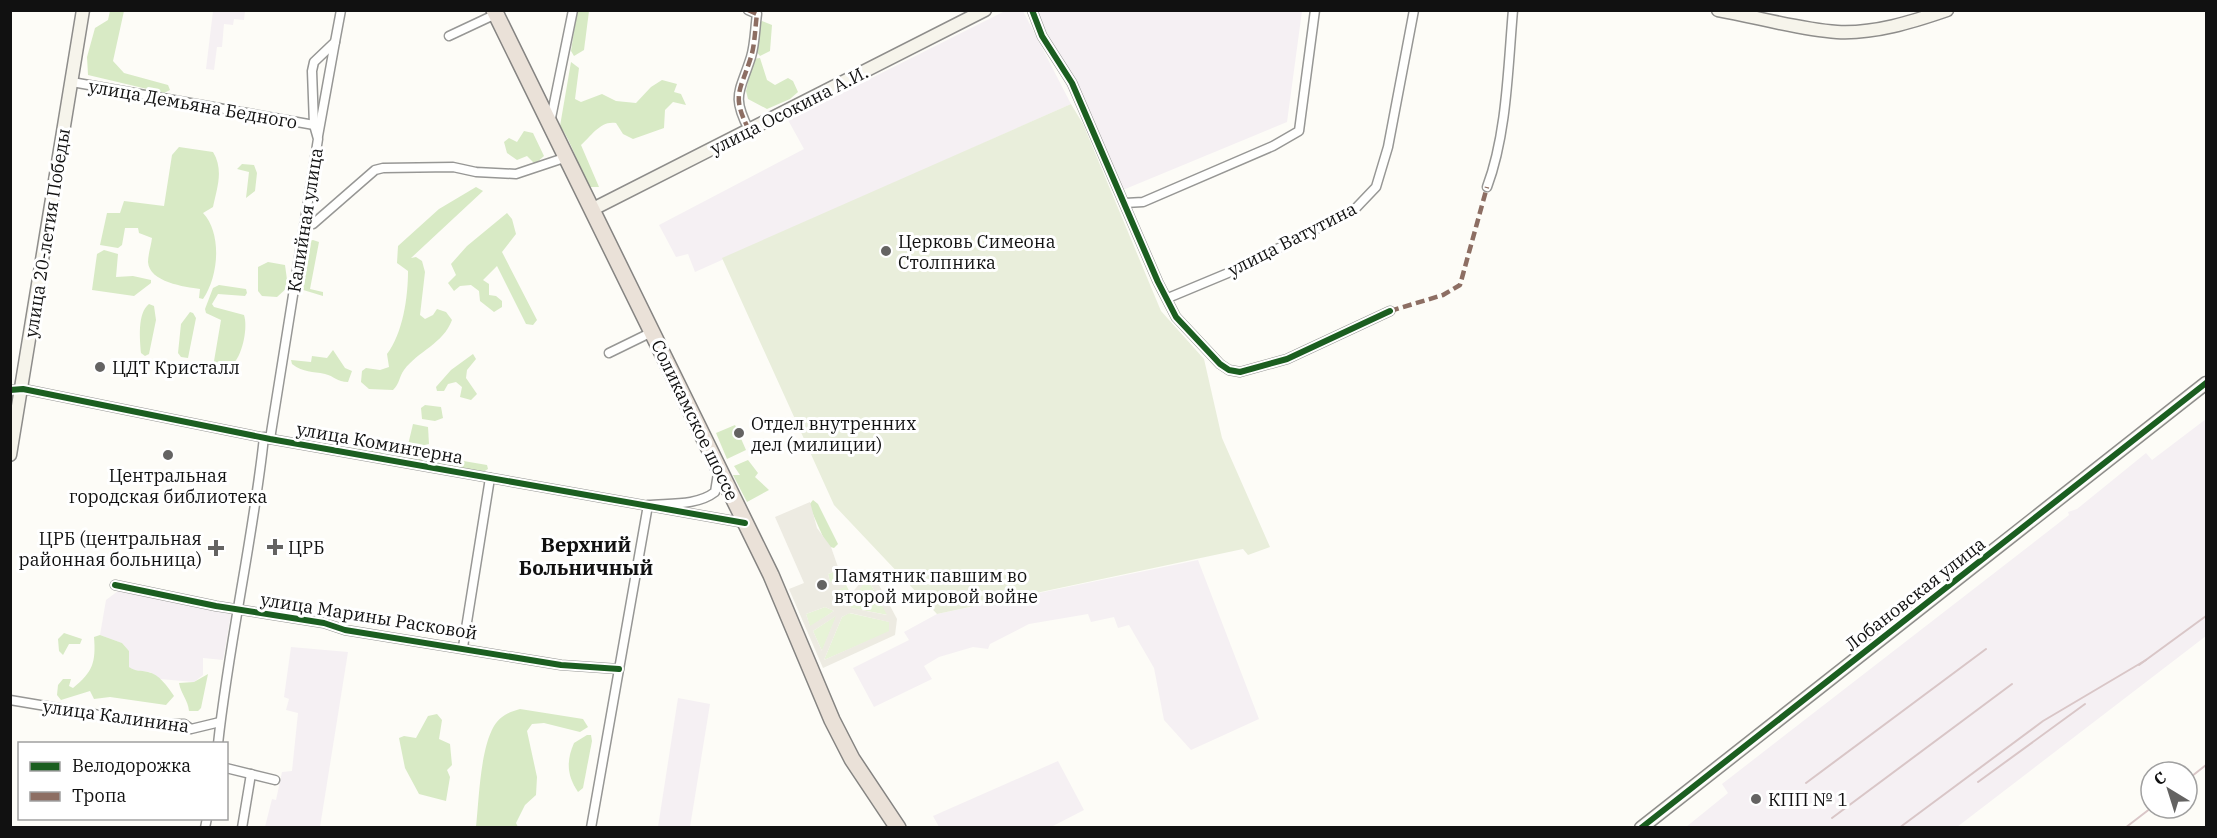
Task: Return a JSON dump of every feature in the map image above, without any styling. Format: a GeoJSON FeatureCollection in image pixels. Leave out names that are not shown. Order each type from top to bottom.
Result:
{"type":"FeatureCollection","features":[{"type":"Feature","properties":{"kind":"highway","name":"Соликамское шоссе"},"geometry":{"type":"LineString","coordinates":[[495,12],[771,575],[832,720],[852,759],[898,828]]}},
{"type":"Feature","properties":{"kind":"street","name":"улица 20-летия Победы"},"geometry":{"type":"LineString","coordinates":[[10,455],[16,390],[83,10]]}},
{"type":"Feature","properties":{"kind":"street"},"geometry":{"type":"LineString","coordinates":[[318,139],[341,10]]}},
{"type":"Feature","properties":{"kind":"street"},"geometry":{"type":"LineString","coordinates":[[550,124],[573,10]]}},
{"type":"Feature","properties":{"kind":"street","name":"улица Осокина А.И."},"geometry":{"type":"LineString","coordinates":[[593,209],[985,10]]}},
{"type":"Feature","properties":{"kind":"street"},"geometry":{"type":"LineString","coordinates":[[1032,10],[1042,36],[1072,83],[1176,316],[1187,331],[1205,345],[1220,364],[1229,370],[1240,372],[1287,359],[1390,311]]}},
{"type":"Feature","properties":{"kind":"street"},"geometry":{"type":"LineString","coordinates":[[1125,203],[1143,202],[1273,146],[1299,131],[1315,10]]}},
{"type":"Feature","properties":{"kind":"street","name":"улица Ватутина"},"geometry":{"type":"LineString","coordinates":[[1168,298],[1240,268],[1355,209],[1369,197],[1376,187],[1388,147],[1414,10]]}},
{"type":"Feature","properties":{"kind":"street"},"geometry":{"type":"LineString","coordinates":[[1487,187],[1495,157],[1504,100],[1513,10]]}},
{"type":"Feature","properties":{"kind":"street"},"geometry":{"type":"LineString","coordinates":[[1718,10],[1822,30],[1853,32],[1885,27],[1947,10]]}},
{"type":"Feature","properties":{"kind":"street"},"geometry":{"type":"LineString","coordinates":[[449,36],[495,12]]}},
{"type":"Feature","properties":{"kind":"street"},"geometry":{"type":"LineString","coordinates":[[748,130],[737,101],[751,56],[755,12]]}},
{"type":"Feature","properties":{"kind":"street","name":"Калийная улица"},"geometry":{"type":"LineString","coordinates":[[218,742],[237,610],[318,139],[314,125],[314,62],[335,42]]}},
{"type":"Feature","properties":{"kind":"street","name":"улица Демьяна Бедного"},"geometry":{"type":"LineString","coordinates":[[72,82],[314,125]]}},
{"type":"Feature","properties":{"kind":"street"},"geometry":{"type":"LineString","coordinates":[[304,223],[313,224],[375,170],[453,167],[476,172],[516,174],[567,157]]}},
{"type":"Feature","properties":{"kind":"street"},"geometry":{"type":"LineString","coordinates":[[609,353],[652,332]]}},
{"type":"Feature","properties":{"kind":"street","name":"Лобановская улица"},"geometry":{"type":"LineString","coordinates":[[1641,828],[2206,383]]}},
{"type":"Feature","properties":{"kind":"street","name":"улица Коминтерна"},"geometry":{"type":"LineString","coordinates":[[16,390],[267,438],[746,523]]}},
{"type":"Feature","properties":{"kind":"street","name":"улица Коминтерна"},"geometry":{"type":"LineString","coordinates":[[648,505],[698,500],[709,496],[715,492],[718,482],[718,465]]}},
{"type":"Feature","properties":{"kind":"street"},"geometry":{"type":"LineString","coordinates":[[463,647],[489,478]]}},
{"type":"Feature","properties":{"kind":"street"},"geometry":{"type":"LineString","coordinates":[[591,828],[648,505]]}},
{"type":"Feature","properties":{"kind":"street","name":"улица Марины Расковой"},"geometry":{"type":"LineString","coordinates":[[115,585],[237,610],[561,665],[619,669]]}},
{"type":"Feature","properties":{"kind":"street","name":"улица Калинина"},"geometry":{"type":"LineString","coordinates":[[10,700],[153,724],[184,724],[191,729],[220,722]]}},
{"type":"Feature","properties":{"kind":"street"},"geometry":{"type":"LineString","coordinates":[[228,768],[275,780]]}},
{"type":"Feature","properties":{"kind":"street"},"geometry":{"type":"LineString","coordinates":[[242,828],[251,774]]}},
{"type":"Feature","properties":{"kind":"shaded area"},"geometry":{"type":"Polygon","coordinates":[[[213,11],[245,11],[244,20],[234,19],[233,25],[224,24],[222,47],[217,47],[214,70],[206,69],[213,11]]]}},
{"type":"Feature","properties":{"kind":"shaded area"},"geometry":{"type":"Polygon","coordinates":[[[1005,11],[1023,11],[1071,104],[695,272],[688,254],[676,257],[659,225],[804,149],[788,120],[1005,11]]]}},
{"type":"Feature","properties":{"kind":"shaded area"},"geometry":{"type":"Polygon","coordinates":[[[1030,11],[1302,11],[1287,122],[1118,192],[1030,11]]]}},
{"type":"Feature","properties":{"kind":"shaded area"},"geometry":{"type":"Polygon","coordinates":[[[2206,419],[2206,636],[1957,827],[1686,827],[1728,793],[1722,784],[2069,515],[2068,512],[2077,509],[2146,453],[2152,460],[2206,419]]]}},
{"type":"Feature","properties":{"kind":"shaded area","name":"Памятник павшим во второй мировой войне"},"geometry":{"type":"Polygon","coordinates":[[[810,502],[817,528],[831,547],[839,570],[828,574],[830,582],[842,578],[845,587],[835,591],[837,595],[846,600],[871,570],[897,619],[895,635],[823,668],[789,589],[804,583],[775,517],[810,502]],[[868,579],[849,604],[851,608],[887,615],[868,579]],[[825,607],[806,614],[810,626],[834,611],[825,607]],[[850,613],[842,617],[824,660],[889,631],[889,622],[850,613]],[[836,616],[813,631],[822,651],[836,616]]]}},
{"type":"Feature","properties":{"kind":"shaded area"},"geometry":{"type":"Polygon","coordinates":[[[1198,560],[1259,719],[1191,750],[1164,720],[1154,668],[1129,625],[1118,628],[1114,617],[1091,622],[1088,614],[1029,624],[990,644],[988,649],[973,647],[939,657],[924,666],[932,679],[874,707],[853,668],[909,640],[904,632],[937,614],[1198,560]]]}},
{"type":"Feature","properties":{"kind":"shaded area"},"geometry":{"type":"Polygon","coordinates":[[[118,591],[231,614],[223,660],[203,658],[203,675],[194,682],[160,679],[150,672],[135,671],[129,667],[129,651],[122,643],[100,635],[106,600],[118,591]]]}},
{"type":"Feature","properties":{"kind":"shaded area"},"geometry":{"type":"Polygon","coordinates":[[[291,647],[348,652],[320,827],[265,827],[272,799],[276,800],[282,772],[292,771],[298,713],[286,710],[289,699],[284,697],[291,647]]]}},
{"type":"Feature","properties":{"kind":"shaded area"},"geometry":{"type":"Polygon","coordinates":[[[678,698],[710,704],[690,827],[658,827],[678,698]]]}},
{"type":"Feature","properties":{"kind":"shaded area"},"geometry":{"type":"Polygon","coordinates":[[[1058,761],[1084,810],[1051,827],[939,827],[933,816],[1058,761]]]}},
{"type":"Feature","properties":{"kind":"green space"},"geometry":{"type":"Polygon","coordinates":[[[110,11],[124,11],[113,61],[124,73],[168,85],[170,90],[164,93],[88,75],[87,57],[95,28],[108,20],[110,11]]]}},
{"type":"Feature","properties":{"kind":"green space"},"geometry":{"type":"Polygon","coordinates":[[[577,11],[589,11],[584,50],[574,56],[571,51],[577,11]]]}},
{"type":"Feature","properties":{"kind":"green space"},"geometry":{"type":"Polygon","coordinates":[[[762,21],[772,25],[770,51],[760,56],[756,47],[758,24],[762,21]]]}},
{"type":"Feature","properties":{"kind":"green space"},"geometry":{"type":"Polygon","coordinates":[[[760,58],[767,80],[775,85],[788,78],[793,81],[798,92],[790,99],[767,109],[748,99],[746,91],[753,59],[760,58]]]}},
{"type":"Feature","properties":{"kind":"green space"},"geometry":{"type":"Polygon","coordinates":[[[571,62],[579,68],[575,99],[581,102],[602,94],[616,101],[636,103],[651,87],[662,80],[677,84],[674,92],[681,94],[686,105],[673,102],[665,110],[664,128],[633,139],[623,134],[616,123],[601,126],[593,133],[581,145],[599,187],[590,187],[560,126],[571,62]]]}},
{"type":"Feature","properties":{"kind":"green space"},"geometry":{"type":"Polygon","coordinates":[[[1071,104],[1083,124],[1161,311],[1204,359],[1222,438],[1270,547],[1248,555],[1243,549],[937,614],[834,505],[722,258],[1071,104]]]}},
{"type":"Feature","properties":{"kind":"green space"},"geometry":{"type":"Polygon","coordinates":[[[524,131],[533,133],[544,156],[535,164],[527,156],[517,160],[507,153],[504,142],[509,138],[517,142],[524,131]]]}},
{"type":"Feature","properties":{"kind":"green space"},"geometry":{"type":"Polygon","coordinates":[[[179,147],[213,152],[219,172],[213,207],[203,213],[213,232],[216,255],[212,279],[203,299],[199,298],[200,289],[169,282],[154,274],[148,262],[152,238],[139,233],[138,228],[125,228],[122,245],[118,248],[100,245],[107,213],[120,213],[124,201],[164,206],[172,155],[179,147]]]}},
{"type":"Feature","properties":{"kind":"green space"},"geometry":{"type":"Polygon","coordinates":[[[242,164],[254,165],[257,173],[255,191],[246,198],[249,172],[237,169],[242,164]]]}},
{"type":"Feature","properties":{"kind":"green space"},"geometry":{"type":"Polygon","coordinates":[[[476,187],[483,191],[411,258],[416,257],[422,261],[425,272],[420,315],[425,319],[433,315],[437,309],[446,312],[452,320],[448,328],[437,341],[410,363],[393,390],[369,389],[361,382],[362,371],[366,368],[380,370],[389,367],[387,354],[397,336],[404,314],[408,271],[397,263],[398,246],[439,209],[476,187]]]}},
{"type":"Feature","properties":{"kind":"green space"},"geometry":{"type":"Polygon","coordinates":[[[507,213],[512,219],[516,234],[502,252],[537,320],[533,325],[526,324],[497,266],[483,280],[489,284],[489,295],[496,296],[502,301],[502,307],[494,312],[480,301],[479,291],[471,285],[460,286],[454,291],[448,283],[456,275],[451,264],[467,246],[507,213]]]}},
{"type":"Feature","properties":{"kind":"green space"},"geometry":{"type":"Polygon","coordinates":[[[308,241],[319,242],[310,289],[323,292],[323,296],[300,289],[308,241]]]}},
{"type":"Feature","properties":{"kind":"green space"},"geometry":{"type":"Polygon","coordinates":[[[104,250],[118,254],[116,277],[133,276],[151,280],[151,283],[134,296],[92,290],[97,254],[104,250]]]}},
{"type":"Feature","properties":{"kind":"green space"},"geometry":{"type":"Polygon","coordinates":[[[268,262],[285,265],[288,287],[277,297],[262,296],[258,291],[258,267],[268,262]]]}},
{"type":"Feature","properties":{"kind":"green space"},"geometry":{"type":"Polygon","coordinates":[[[219,285],[246,289],[247,293],[245,296],[218,294],[212,304],[214,307],[244,315],[245,320],[245,333],[240,353],[233,364],[221,370],[213,367],[221,320],[206,313],[205,309],[213,288],[219,285]]]}},
{"type":"Feature","properties":{"kind":"green space"},"geometry":{"type":"Polygon","coordinates":[[[149,304],[154,306],[156,320],[149,354],[145,356],[141,353],[140,327],[145,308],[149,304]]]}},
{"type":"Feature","properties":{"kind":"green space"},"geometry":{"type":"Polygon","coordinates":[[[190,312],[196,318],[188,358],[181,357],[178,353],[181,324],[190,312]]]}},
{"type":"Feature","properties":{"kind":"green space"},"geometry":{"type":"Polygon","coordinates":[[[333,350],[345,368],[352,371],[348,382],[304,370],[292,364],[291,360],[311,362],[312,356],[327,358],[333,350]]]}},
{"type":"Feature","properties":{"kind":"green space"},"geometry":{"type":"Polygon","coordinates":[[[473,354],[476,359],[467,370],[466,378],[477,394],[471,400],[460,397],[462,387],[456,382],[448,384],[444,391],[437,391],[436,387],[451,370],[473,354]]]}},
{"type":"Feature","properties":{"kind":"green space"},"geometry":{"type":"Polygon","coordinates":[[[425,405],[441,407],[443,418],[435,421],[422,419],[421,408],[425,405]]]}},
{"type":"Feature","properties":{"kind":"green space"},"geometry":{"type":"Polygon","coordinates":[[[413,424],[428,427],[429,444],[412,448],[408,445],[413,424]]]}},
{"type":"Feature","properties":{"kind":"green space"},"geometry":{"type":"Polygon","coordinates":[[[735,425],[746,450],[727,459],[716,433],[735,425]]]}},
{"type":"Feature","properties":{"kind":"green space"},"geometry":{"type":"Polygon","coordinates":[[[352,442],[487,465],[488,469],[483,472],[351,448],[352,442]]]}},
{"type":"Feature","properties":{"kind":"green space"},"geometry":{"type":"Polygon","coordinates":[[[748,460],[758,473],[755,477],[769,490],[747,502],[733,475],[740,475],[734,466],[748,460]]]}},
{"type":"Feature","properties":{"kind":"green space"},"geometry":{"type":"Polygon","coordinates":[[[813,500],[818,504],[838,544],[834,548],[827,546],[809,505],[813,500]]]}},
{"type":"Feature","properties":{"kind":"green space"},"geometry":{"type":"Polygon","coordinates":[[[839,570],[850,593],[846,601],[834,591],[841,578],[830,582],[828,574],[839,570]]]}},
{"type":"Feature","properties":{"kind":"green space"},"geometry":{"type":"Polygon","coordinates":[[[867,578],[888,615],[851,608],[849,604],[867,578]]]}},
{"type":"Feature","properties":{"kind":"green space"},"geometry":{"type":"Polygon","coordinates":[[[825,607],[834,611],[810,627],[806,614],[825,607]]]}},
{"type":"Feature","properties":{"kind":"green space"},"geometry":{"type":"Polygon","coordinates":[[[849,613],[890,622],[889,632],[824,660],[842,617],[849,613]]]}},
{"type":"Feature","properties":{"kind":"green space"},"geometry":{"type":"Polygon","coordinates":[[[837,615],[822,651],[813,631],[837,615]]]}},
{"type":"Feature","properties":{"kind":"green space"},"geometry":{"type":"Polygon","coordinates":[[[64,633],[82,639],[80,644],[69,644],[63,655],[59,651],[58,639],[64,633]]]}},
{"type":"Feature","properties":{"kind":"green space"},"geometry":{"type":"Polygon","coordinates":[[[100,635],[122,643],[129,651],[129,667],[152,673],[163,681],[174,696],[166,705],[110,697],[94,699],[90,691],[61,700],[57,695],[58,685],[63,679],[71,679],[69,686],[73,688],[85,677],[94,660],[94,637],[100,635]]]}},
{"type":"Feature","properties":{"kind":"green space"},"geometry":{"type":"Polygon","coordinates":[[[208,674],[201,708],[198,711],[189,711],[179,683],[194,682],[208,674]]]}},
{"type":"Feature","properties":{"kind":"green space"},"geometry":{"type":"Polygon","coordinates":[[[520,709],[583,719],[588,727],[580,732],[544,723],[532,724],[527,731],[537,777],[536,795],[525,805],[516,823],[518,827],[476,827],[481,775],[489,736],[499,720],[520,709]]]}},
{"type":"Feature","properties":{"kind":"green space"},"geometry":{"type":"Polygon","coordinates":[[[437,714],[442,720],[439,739],[450,744],[452,765],[447,770],[450,777],[446,801],[419,794],[405,768],[399,738],[404,736],[416,738],[428,716],[437,714]]]}},
{"type":"Feature","properties":{"kind":"green space"},"geometry":{"type":"Polygon","coordinates":[[[591,735],[592,741],[583,788],[578,792],[570,774],[570,756],[574,743],[591,735]]]}},
{"type":"Feature","properties":{"kind":"railway"},"geometry":{"type":"LineString","coordinates":[[2139,665],[2206,616]]}},
{"type":"Feature","properties":{"kind":"railway"},"geometry":{"type":"LineString","coordinates":[[1806,783],[1986,649]]}},
{"type":"Feature","properties":{"kind":"railway"},"geometry":{"type":"LineString","coordinates":[[1899,828],[2043,721],[2146,660]]}},
{"type":"Feature","properties":{"kind":"railway"},"geometry":{"type":"LineString","coordinates":[[1832,818],[2012,684]]}},
{"type":"Feature","properties":{"kind":"railway"},"geometry":{"type":"LineString","coordinates":[[1978,782],[2085,704]]}},
{"type":"Feature","properties":{"kind":"railway"},"geometry":{"type":"LineString","coordinates":[[2199,771],[2206,765]]}},
{"type":"Feature","properties":{"kind":"railway"},"geometry":{"type":"LineString","coordinates":[[2125,828],[2139,817]]}},
{"type":"Feature","properties":{"kind":"marked path"},"geometry":{"type":"LineString","coordinates":[[748,10],[757,14],[752,52],[741,86],[739,101],[749,130]]}},
{"type":"Feature","properties":{"kind":"marked path"},"geometry":{"type":"LineString","coordinates":[[1390,311],[1443,295],[1460,285],[1487,187]]}},
{"type":"Feature","properties":{"kind":"cycle path"},"geometry":{"type":"LineString","coordinates":[[1032,10],[1042,36],[1072,83],[1158,282],[1176,317],[1220,364],[1229,370],[1240,372],[1287,359],[1390,311]]}},
{"type":"Feature","properties":{"kind":"cycle path"},"geometry":{"type":"LineString","coordinates":[[1641,828],[2206,383]]}},
{"type":"Feature","properties":{"kind":"cycle path"},"geometry":{"type":"LineString","coordinates":[[10,390],[23,389],[270,439],[745,523]]}},
{"type":"Feature","properties":{"kind":"cycle path"},"geometry":{"type":"LineString","coordinates":[[115,585],[216,606],[324,623],[345,630],[561,665],[619,669]]}},
{"type":"Feature","properties":{"kind":"place","name":"Церковь Симеона Столпника"},"geometry":{"type":"Point","coordinates":[886,251]}},
{"type":"Feature","properties":{"kind":"place","name":"ЦДТ Кристалл"},"geometry":{"type":"Point","coordinates":[100,367]}},
{"type":"Feature","properties":{"kind":"place","name":"Отдел внутренних дел (милиции)"},"geometry":{"type":"Point","coordinates":[739,433]}},
{"type":"Feature","properties":{"kind":"place","name":"Центральная городская библиотека"},"geometry":{"type":"Point","coordinates":[168,455]}},
{"type":"Feature","properties":{"kind":"place","name":"ЦРБ"},"geometry":{"type":"Point","coordinates":[275,547]}},
{"type":"Feature","properties":{"kind":"place","name":"ЦРБ (центральная районная больница)"},"geometry":{"type":"Point","coordinates":[216,548]}},
{"type":"Feature","properties":{"kind":"place","name":"Памятник павшим во второй мировой войне"},"geometry":{"type":"Point","coordinates":[822,585]}},
{"type":"Feature","properties":{"kind":"place","name":"КПП № 1"},"geometry":{"type":"Point","coordinates":[1756,799]}},
{"type":"Feature","properties":{"kind":"district","name":"Верхний Больничный"},"geometry":{"type":"Point","coordinates":[586,556]}}]}
